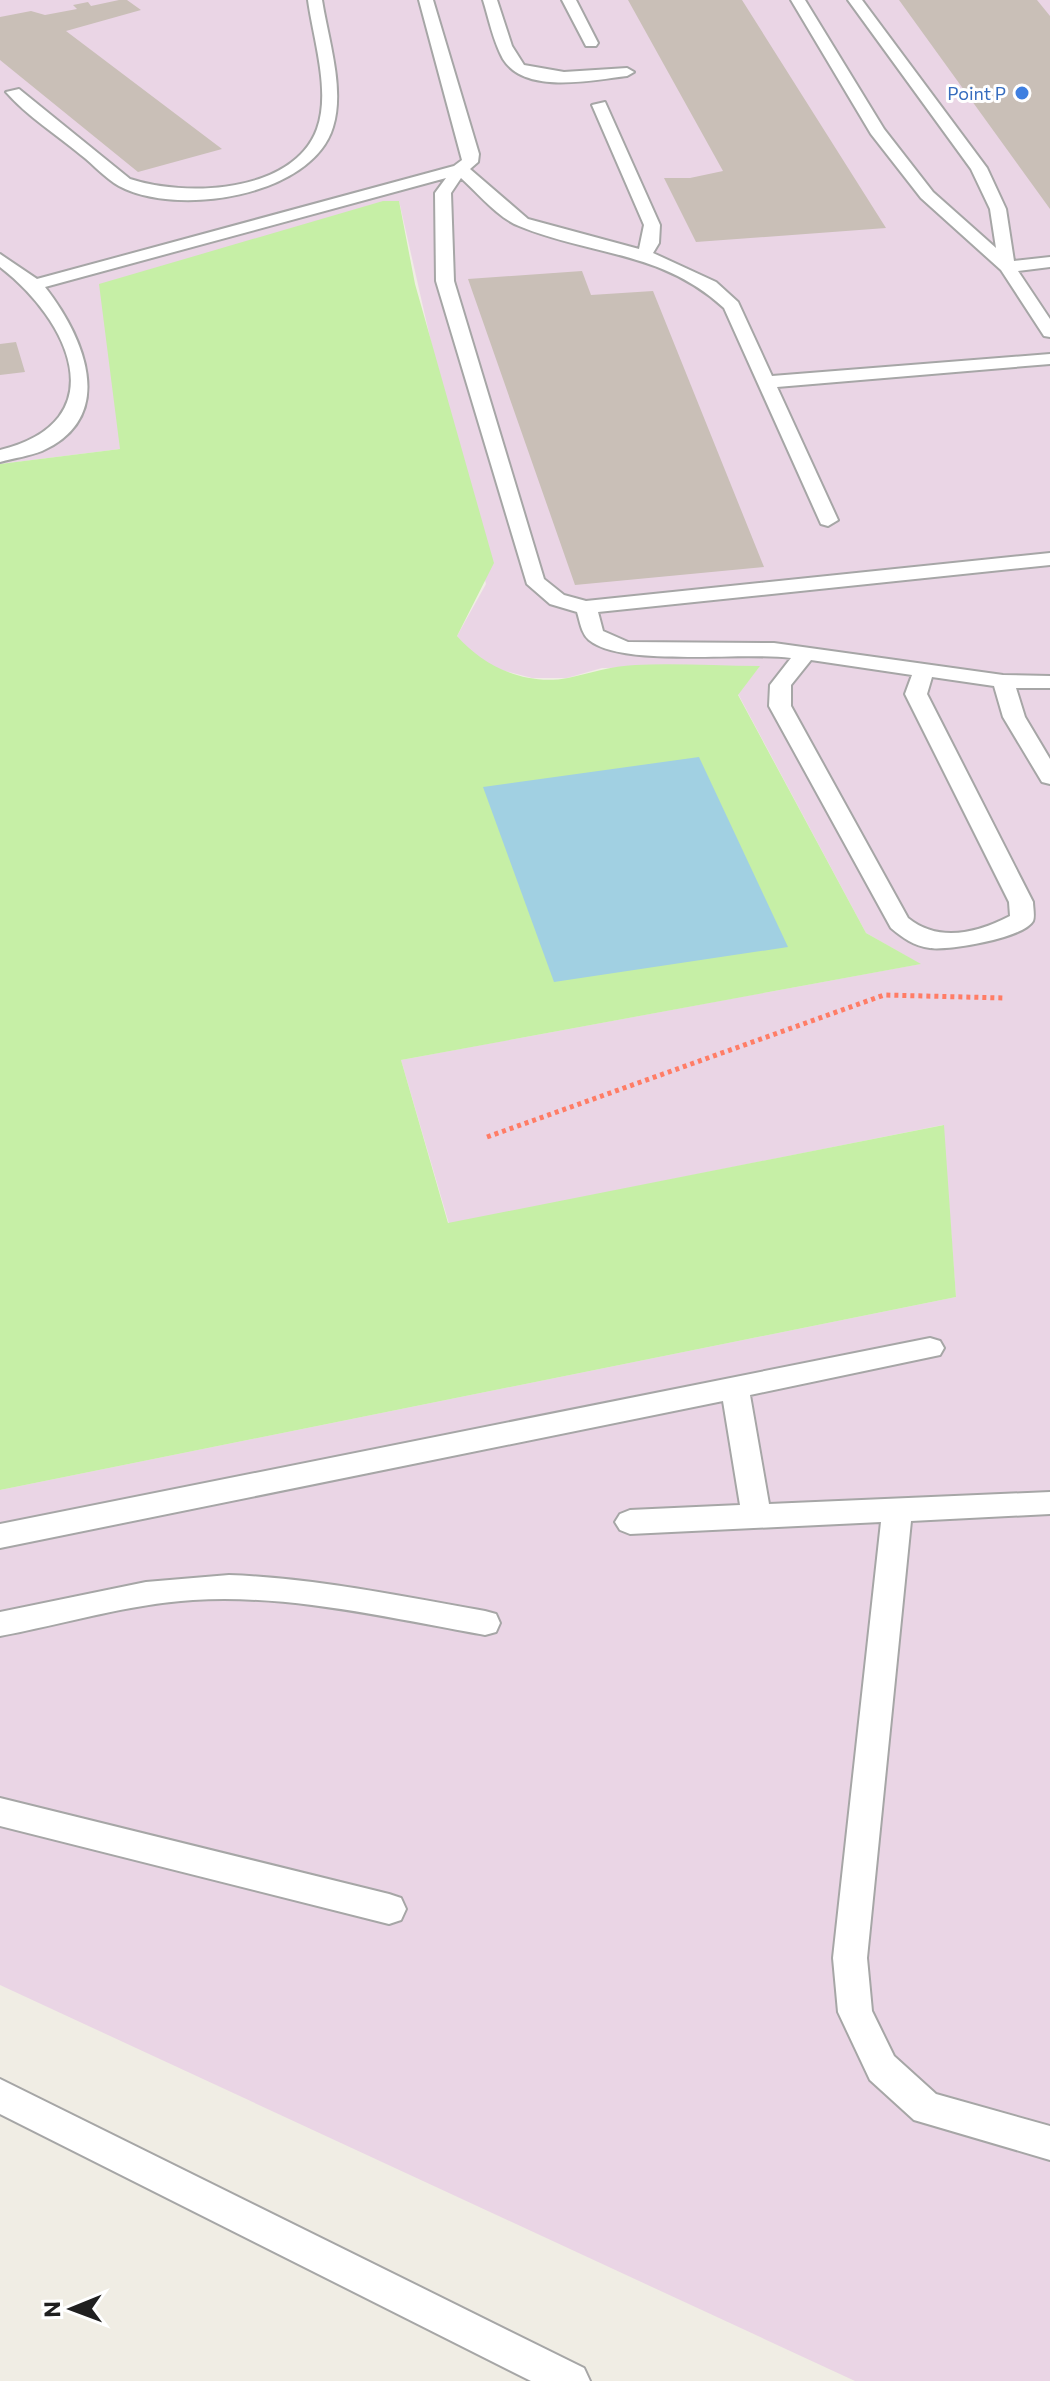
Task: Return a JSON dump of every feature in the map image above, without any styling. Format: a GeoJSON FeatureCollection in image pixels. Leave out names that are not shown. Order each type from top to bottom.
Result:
{"type":"FeatureCollection","features":[{"type":"Feature","properties":{"kind":"lane"},"geometry":{"type":"LineString","coordinates":[[14,92],[124,182],[141,191],[170,195],[206,194],[249,186],[298,167],[314,152],[326,126],[327,101],[315,0]]}},
{"type":"Feature","properties":{"kind":"lane"},"geometry":{"type":"LineString","coordinates":[[426,0],[471,154],[470,162],[460,169],[443,193],[445,281],[534,580],[546,595],[565,604],[586,607],[934,568],[1050,559]]}},
{"type":"Feature","properties":{"kind":"lane"},"geometry":{"type":"LineString","coordinates":[[490,0],[512,63],[521,70],[566,77],[627,72]]}},
{"type":"Feature","properties":{"kind":"lane"},"geometry":{"type":"LineString","coordinates":[[569,0],[591,43]]}},
{"type":"Feature","properties":{"kind":"lane"},"geometry":{"type":"LineString","coordinates":[[798,0],[893,152],[927,195],[1007,267],[1050,332]]}},
{"type":"Feature","properties":{"kind":"lane"},"geometry":{"type":"LineString","coordinates":[[855,0],[979,168],[998,209],[1007,267]]}},
{"type":"Feature","properties":{"kind":"lane"},"geometry":{"type":"LineString","coordinates":[[600,105],[652,225],[651,243],[644,255]]}},
{"type":"Feature","properties":{"kind":"lane"},"geometry":{"type":"LineString","coordinates":[[460,169],[502,209],[522,222],[644,255],[710,286],[732,306],[828,520]]}},
{"type":"Feature","properties":{"kind":"lane"},"geometry":{"type":"LineString","coordinates":[[34,285],[460,169]]}},
{"type":"Feature","properties":{"kind":"lane"},"geometry":{"type":"LineString","coordinates":[[0,259],[34,285],[58,312],[72,347],[80,380],[80,403],[68,423],[42,445],[0,456]]}},
{"type":"Feature","properties":{"kind":"lane"},"geometry":{"type":"LineString","coordinates":[[1007,267],[1050,262]]}},
{"type":"Feature","properties":{"kind":"lane"},"geometry":{"type":"LineString","coordinates":[[766,382],[1050,359]]}},
{"type":"Feature","properties":{"kind":"lane"},"geometry":{"type":"LineString","coordinates":[[586,607],[594,634],[608,643],[628,648],[774,649],[1003,681],[1050,682]]}},
{"type":"Feature","properties":{"kind":"lane"},"geometry":{"type":"LineString","coordinates":[[805,654],[781,685],[780,706],[899,923],[917,937],[934,942],[1010,928],[1022,919],[1021,902],[916,694],[924,670]]}},
{"type":"Feature","properties":{"kind":"lane"},"geometry":{"type":"LineString","coordinates":[[1003,681],[1014,717],[1050,777]]}},
{"type":"Feature","properties":{"kind":"lane"},"geometry":{"type":"LineString","coordinates":[[0,1536],[930,1348]]}},
{"type":"Feature","properties":{"kind":"lane"},"geometry":{"type":"LineString","coordinates":[[734,1386],[757,1517]]}},
{"type":"Feature","properties":{"kind":"lane"},"geometry":{"type":"LineString","coordinates":[[630,1522],[1050,1503]]}},
{"type":"Feature","properties":{"kind":"lane"},"geometry":{"type":"LineString","coordinates":[[897,1512],[850,1958],[855,2012],[882,2068],[926,2108],[1050,2143]]}},
{"type":"Feature","properties":{"kind":"lane"},"geometry":{"type":"LineString","coordinates":[[0,1624],[190,1588],[240,1587],[291,1591],[485,1623]]}},
{"type":"Feature","properties":{"kind":"lane"},"geometry":{"type":"LineString","coordinates":[[0,1812],[389,1909]]}},
{"type":"Feature","properties":{"kind":"lane"},"geometry":{"type":"LineString","coordinates":[[0,2096],[571,2381]]}},
{"type":"Feature","properties":{"kind":"path"},"geometry":{"type":"LineString","coordinates":[[487,1137],[884,995],[913,993],[1005,998]]}},
{"type":"Feature","properties":{"kind":"shaded area"},"geometry":{"type":"Polygon","coordinates":[[[0,0],[1050,0],[1050,2381],[855,2381],[0,1985],[0,1490],[956,1297],[943,1125],[449,1224],[401,1060],[920,964],[866,933],[738,694],[759,667],[602,668],[567,678],[532,678],[501,670],[475,657],[457,636],[486,584],[399,201],[120,449],[0,464],[0,0]]]}},
{"type":"Feature","properties":{"kind":"green space"},"geometry":{"type":"Polygon","coordinates":[[[383,201],[399,201],[415,284],[494,563],[457,636],[493,665],[507,672],[537,679],[568,678],[635,665],[760,666],[738,695],[866,933],[921,964],[401,1060],[448,1223],[944,1125],[956,1297],[0,1490],[0,464],[120,449],[99,284],[383,201]]]}},
{"type":"Feature","properties":{"kind":"water"},"geometry":{"type":"Polygon","coordinates":[[[699,757],[788,947],[554,982],[483,787],[699,757]]]}},
{"type":"Feature","properties":{"kind":"building"},"geometry":{"type":"Polygon","coordinates":[[[127,0],[141,10],[66,31],[222,149],[138,172],[0,60],[0,17],[31,11],[45,15],[77,9],[73,5],[88,2],[91,6],[127,0]]]}},
{"type":"Feature","properties":{"kind":"building"},"geometry":{"type":"Polygon","coordinates":[[[628,0],[742,0],[886,228],[696,242],[664,178],[690,178],[723,171],[628,0]]]}},
{"type":"Feature","properties":{"kind":"building","name":"Point P"},"geometry":{"type":"Polygon","coordinates":[[[899,0],[1037,0],[1050,16],[1050,209],[899,0]]]}},
{"type":"Feature","properties":{"kind":"building"},"geometry":{"type":"Polygon","coordinates":[[[582,271],[591,295],[653,291],[764,567],[575,585],[468,279],[582,271]]]}},
{"type":"Feature","properties":{"kind":"building"},"geometry":{"type":"Polygon","coordinates":[[[16,342],[25,372],[0,375],[0,344],[16,342]]]}},
{"type":"Feature","properties":{"kind":"place","name":"Point P"},"geometry":{"type":"Point","coordinates":[1022,93]}}]}
